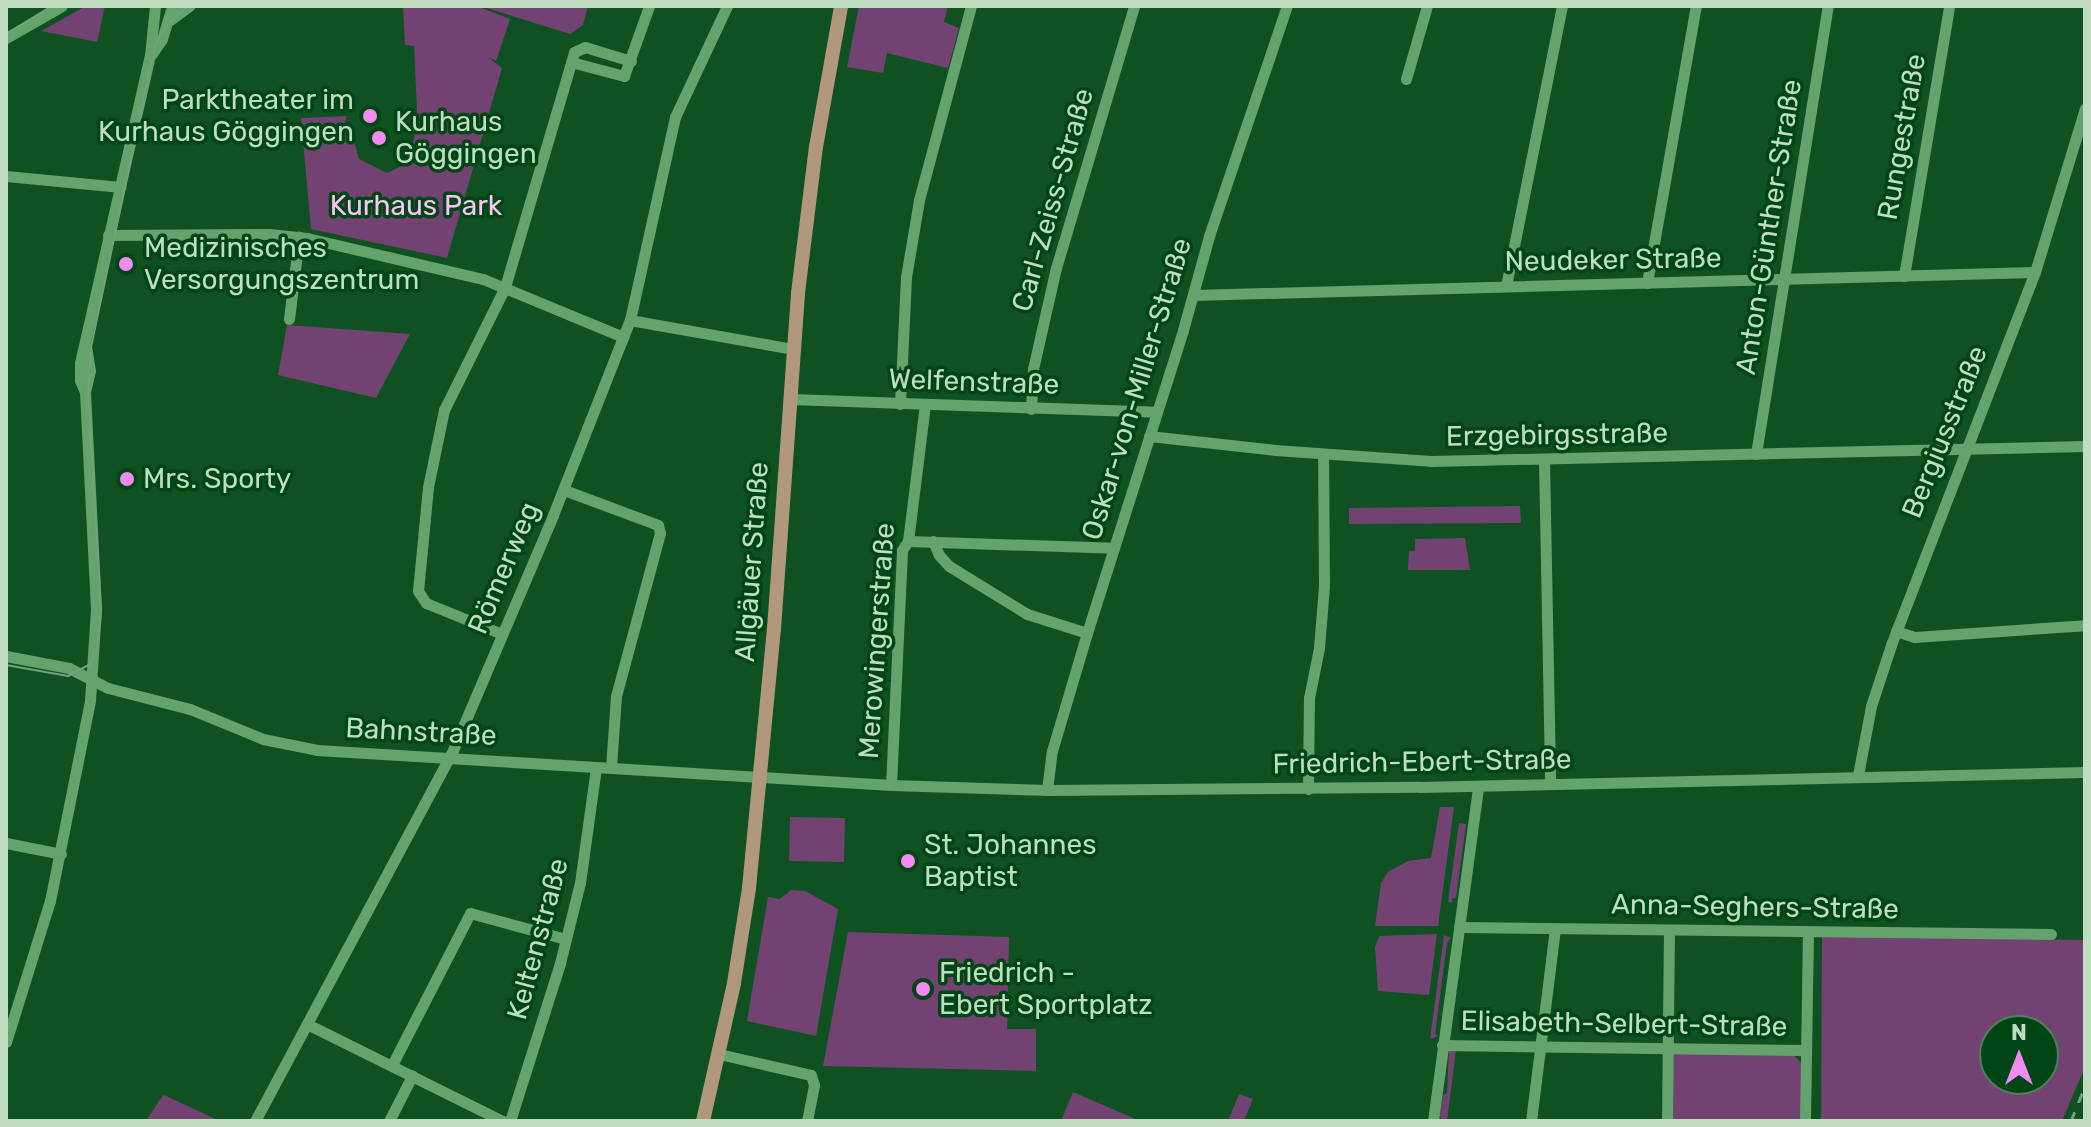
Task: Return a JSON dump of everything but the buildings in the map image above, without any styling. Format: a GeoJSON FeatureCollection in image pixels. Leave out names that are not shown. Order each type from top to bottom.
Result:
{"type":"FeatureCollection","features":[{"type":"Feature","properties":{"kind":"main road","name":"Allgäuer Straße"},"geometry":{"type":"LineString","coordinates":[[703,1121],[744,928],[774,629],[793,349],[816,147],[841,6]]}},
{"type":"Feature","properties":{"kind":"street"},"geometry":{"type":"LineString","coordinates":[[6,38],[62,6]]}},
{"type":"Feature","properties":{"kind":"street"},"geometry":{"type":"LineString","coordinates":[[6,1042],[40,940],[61,854],[93,679],[96,609],[85,392],[80,371],[150,56],[155,6]]}},
{"type":"Feature","properties":{"kind":"street"},"geometry":{"type":"LineString","coordinates":[[150,56],[170,20],[172,6]]}},
{"type":"Feature","properties":{"kind":"street"},"geometry":{"type":"LineString","coordinates":[[170,20],[189,6]]}},
{"type":"Feature","properties":{"kind":"street"},"geometry":{"type":"LineString","coordinates":[[571,62],[624,76],[649,6]]}},
{"type":"Feature","properties":{"kind":"street","name":"Römerweg"},"geometry":{"type":"LineString","coordinates":[[255,1121],[448,759],[564,490],[630,320],[675,117],[727,6]]}},
{"type":"Feature","properties":{"kind":"street"},"geometry":{"type":"LineString","coordinates":[[900,404],[906,277],[919,200],[971,6]]}},
{"type":"Feature","properties":{"kind":"street","name":"Carl-Zeiss-Straße"},"geometry":{"type":"LineString","coordinates":[[1031,409],[1033,369],[1056,268],[1134,6]]}},
{"type":"Feature","properties":{"kind":"street","name":"Oskar-von-Miller-Straße"},"geometry":{"type":"LineString","coordinates":[[1047,790],[1052,751],[1087,633],[1209,236],[1287,6]]}},
{"type":"Feature","properties":{"kind":"street"},"geometry":{"type":"LineString","coordinates":[[1406,79],[1427,6]]}},
{"type":"Feature","properties":{"kind":"street"},"geometry":{"type":"LineString","coordinates":[[1506,286],[1562,6]]}},
{"type":"Feature","properties":{"kind":"street"},"geometry":{"type":"LineString","coordinates":[[1647,283],[1696,6]]}},
{"type":"Feature","properties":{"kind":"street","name":"Anton-Günther-Straße"},"geometry":{"type":"LineString","coordinates":[[1756,454],[1787,280],[1828,6]]}},
{"type":"Feature","properties":{"kind":"street","name":"Rungestraße"},"geometry":{"type":"LineString","coordinates":[[1904,276],[1949,6]]}},
{"type":"Feature","properties":{"kind":"street"},"geometry":{"type":"LineString","coordinates":[[502,634],[426,603],[418,591],[428,487],[444,410],[505,287],[577,48],[585,47],[631,61]]}},
{"type":"Feature","properties":{"kind":"street","name":"Bergiusstraße"},"geometry":{"type":"LineString","coordinates":[[1858,775],[1871,706],[1896,631],[2035,272],[2085,108]]}},
{"type":"Feature","properties":{"kind":"street"},"geometry":{"type":"LineString","coordinates":[[6,176],[120,187]]}},
{"type":"Feature","properties":{"kind":"street"},"geometry":{"type":"LineString","coordinates":[[108,235],[299,237],[435,265],[505,287],[623,337]]}},
{"type":"Feature","properties":{"kind":"street"},"geometry":{"type":"LineString","coordinates":[[289,319],[299,237]]}},
{"type":"Feature","properties":{"kind":"street","name":"Neudeker Straße"},"geometry":{"type":"LineString","coordinates":[[1193,295],[2035,272]]}},
{"type":"Feature","properties":{"kind":"street"},"geometry":{"type":"LineString","coordinates":[[630,320],[793,349]]}},
{"type":"Feature","properties":{"kind":"street","name":"Welfenstraße"},"geometry":{"type":"LineString","coordinates":[[790,399],[1157,412]]}},
{"type":"Feature","properties":{"kind":"street","name":"Merowingerstraße"},"geometry":{"type":"LineString","coordinates":[[891,785],[902,550],[908,541],[925,405]]}},
{"type":"Feature","properties":{"kind":"street","name":"Erzgebirgsstraße"},"geometry":{"type":"LineString","coordinates":[[1149,436],[1323,454],[1431,461],[1952,450],[1966,446],[2085,446]]}},
{"type":"Feature","properties":{"kind":"street"},"geometry":{"type":"LineString","coordinates":[[1308,789],[1309,698],[1319,648],[1324,586],[1323,454]]}},
{"type":"Feature","properties":{"kind":"street"},"geometry":{"type":"LineString","coordinates":[[1544,460],[1550,784]]}},
{"type":"Feature","properties":{"kind":"street"},"geometry":{"type":"LineString","coordinates":[[564,490],[658,525],[660,533],[616,696],[611,767]]}},
{"type":"Feature","properties":{"kind":"street"},"geometry":{"type":"LineString","coordinates":[[908,541],[1114,548]]}},
{"type":"Feature","properties":{"kind":"street"},"geometry":{"type":"LineString","coordinates":[[933,541],[939,555],[949,566],[1027,614],[1087,633]]}},
{"type":"Feature","properties":{"kind":"street"},"geometry":{"type":"LineString","coordinates":[[1896,631],[1915,637],[2085,625]]}},
{"type":"Feature","properties":{"kind":"street","name":"Bahnstraße"},"geometry":{"type":"LineString","coordinates":[[6,656],[69,668],[108,688],[190,709],[263,739],[317,750],[760,776]]}},
{"type":"Feature","properties":{"kind":"street","name":"Keltenstraße"},"geometry":{"type":"LineString","coordinates":[[510,1121],[566,939],[587,848],[596,767]]}},
{"type":"Feature","properties":{"kind":"street","name":"Friedrich-Ebert-Straße"},"geometry":{"type":"LineString","coordinates":[[760,776],[891,785],[1047,790],[1308,789],[2085,772]]}},
{"type":"Feature","properties":{"kind":"street"},"geometry":{"type":"LineString","coordinates":[[1433,1121],[1478,786]]}},
{"type":"Feature","properties":{"kind":"street"},"geometry":{"type":"LineString","coordinates":[[6,843],[61,854]]}},
{"type":"Feature","properties":{"kind":"street"},"geometry":{"type":"LineString","coordinates":[[392,1065],[470,913],[566,939]]}},
{"type":"Feature","properties":{"kind":"street","name":"Anna-Seghers-Straße"},"geometry":{"type":"LineString","coordinates":[[1459,927],[2051,934]]}},
{"type":"Feature","properties":{"kind":"street"},"geometry":{"type":"LineString","coordinates":[[1531,1121],[1555,928]]}},
{"type":"Feature","properties":{"kind":"street"},"geometry":{"type":"LineString","coordinates":[[1667,1121],[1669,930]]}},
{"type":"Feature","properties":{"kind":"street"},"geometry":{"type":"LineString","coordinates":[[1805,1121],[1808,932]]}},
{"type":"Feature","properties":{"kind":"street"},"geometry":{"type":"LineString","coordinates":[[307,1024],[502,1121]]}},
{"type":"Feature","properties":{"kind":"street","name":"Elisabeth-Selbert-Straße"},"geometry":{"type":"LineString","coordinates":[[1442,1045],[1806,1050]]}},
{"type":"Feature","properties":{"kind":"street"},"geometry":{"type":"LineString","coordinates":[[719,1054],[811,1075],[814,1085],[807,1121]]}},
{"type":"Feature","properties":{"kind":"street"},"geometry":{"type":"LineString","coordinates":[[389,1121],[412,1076]]}},
{"type":"Feature","properties":{"kind":"green space"},"geometry":{"type":"Polygon","coordinates":[[[86,6],[105,6],[97,42],[41,31],[86,6]]]}},
{"type":"Feature","properties":{"kind":"green space","name":"Kurhaus Park"},"geometry":{"type":"Polygon","coordinates":[[[403,6],[477,6],[510,19],[496,61],[488,57],[502,68],[447,258],[311,229],[301,118],[347,116],[344,125],[354,141],[359,159],[387,173],[408,163],[417,109],[414,46],[405,45],[403,6]]]}},
{"type":"Feature","properties":{"kind":"green space"},"geometry":{"type":"Polygon","coordinates":[[[480,6],[588,6],[583,25],[570,34],[480,6]]]}},
{"type":"Feature","properties":{"kind":"green space"},"geometry":{"type":"Polygon","coordinates":[[[859,6],[948,6],[944,22],[959,28],[948,68],[887,53],[883,73],[847,67],[859,6]]]}},
{"type":"Feature","properties":{"kind":"green space"},"geometry":{"type":"Polygon","coordinates":[[[287,325],[410,334],[376,398],[278,375],[287,325]]]}},
{"type":"Feature","properties":{"kind":"green space"},"geometry":{"type":"Polygon","coordinates":[[[1520,506],[1521,523],[1349,524],[1349,508],[1520,506]]]}},
{"type":"Feature","properties":{"kind":"green space"},"geometry":{"type":"Polygon","coordinates":[[[1465,538],[1470,570],[1408,570],[1409,551],[1415,551],[1415,539],[1465,538]]]}},
{"type":"Feature","properties":{"kind":"green space"},"geometry":{"type":"Polygon","coordinates":[[[1440,807],[1454,807],[1438,926],[1375,926],[1381,883],[1388,872],[1408,861],[1431,858],[1440,807]]]}},
{"type":"Feature","properties":{"kind":"green space"},"geometry":{"type":"Polygon","coordinates":[[[790,817],[845,818],[844,862],[789,861],[790,817]]]}},
{"type":"Feature","properties":{"kind":"green space"},"geometry":{"type":"Polygon","coordinates":[[[1459,823],[1466,824],[1456,898],[1452,898],[1452,903],[1448,902],[1459,823]]]}},
{"type":"Feature","properties":{"kind":"green space"},"geometry":{"type":"Polygon","coordinates":[[[791,890],[805,891],[838,909],[816,1036],[747,1021],[768,897],[780,899],[791,890]]]}},
{"type":"Feature","properties":{"kind":"green space","name":"Friedrich - Ebert Sportplatz"},"geometry":{"type":"Polygon","coordinates":[[[848,932],[1009,937],[1007,1029],[1036,1029],[1036,1071],[823,1066],[848,932]]]}},
{"type":"Feature","properties":{"kind":"green space"},"geometry":{"type":"Polygon","coordinates":[[[1437,934],[1429,995],[1378,991],[1375,947],[1379,936],[1437,934]]]}},
{"type":"Feature","properties":{"kind":"green space"},"geometry":{"type":"Polygon","coordinates":[[[1444,935],[1451,938],[1447,943],[1435,1034],[1438,1036],[1430,1039],[1444,935]]]}},
{"type":"Feature","properties":{"kind":"green space"},"geometry":{"type":"Polygon","coordinates":[[[1822,936],[2085,940],[2085,1067],[2062,1121],[1821,1121],[1822,936]]]}},
{"type":"Feature","properties":{"kind":"green space"},"geometry":{"type":"Polygon","coordinates":[[[1456,1050],[1447,1121],[1442,1121],[1440,1116],[1443,1095],[1447,1093],[1449,1051],[1456,1050]]]}},
{"type":"Feature","properties":{"kind":"green space"},"geometry":{"type":"Polygon","coordinates":[[[1672,1054],[1792,1054],[1802,1063],[1802,1121],[1671,1121],[1672,1054]]]}},
{"type":"Feature","properties":{"kind":"green space"},"geometry":{"type":"Polygon","coordinates":[[[1073,1092],[1140,1121],[1061,1121],[1073,1092]]]}},
{"type":"Feature","properties":{"kind":"green space"},"geometry":{"type":"Polygon","coordinates":[[[1239,1094],[1253,1099],[1244,1121],[1228,1121],[1239,1094]]]}},
{"type":"Feature","properties":{"kind":"green space"},"geometry":{"type":"Polygon","coordinates":[[[163,1095],[166,1096],[220,1121],[146,1121],[163,1095]]]}},
{"type":"Feature","properties":{"kind":"tram line"},"geometry":{"type":"LineString","coordinates":[[6,34],[52,6]]}},
{"type":"Feature","properties":{"kind":"tram line"},"geometry":{"type":"LineString","coordinates":[[6,665],[68,676],[89,665],[97,649],[101,610],[88,394],[91,347],[155,46],[166,25],[189,6]]}},
{"type":"Feature","properties":{"kind":"railway"},"geometry":{"type":"LineString","coordinates":[[2071,1121],[2085,1087]]}},
{"type":"Feature","properties":{"kind":"place","name":"Parktheater im Kurhaus Göggingen"},"geometry":{"type":"Point","coordinates":[370,116]}},
{"type":"Feature","properties":{"kind":"place","name":"Kurhaus Göggingen"},"geometry":{"type":"Point","coordinates":[379,138]}},
{"type":"Feature","properties":{"kind":"place","name":"Medizinisches Versorgungszentrum"},"geometry":{"type":"Point","coordinates":[126,264]}},
{"type":"Feature","properties":{"kind":"place","name":"Mrs. Sporty"},"geometry":{"type":"Point","coordinates":[127,479]}},
{"type":"Feature","properties":{"kind":"place","name":"St. Johannes Baptist"},"geometry":{"type":"Point","coordinates":[908,861]}},
{"type":"Feature","properties":{"kind":"place","name":"Friedrich - Ebert Sportplatz"},"geometry":{"type":"Point","coordinates":[923,989]}}]}
